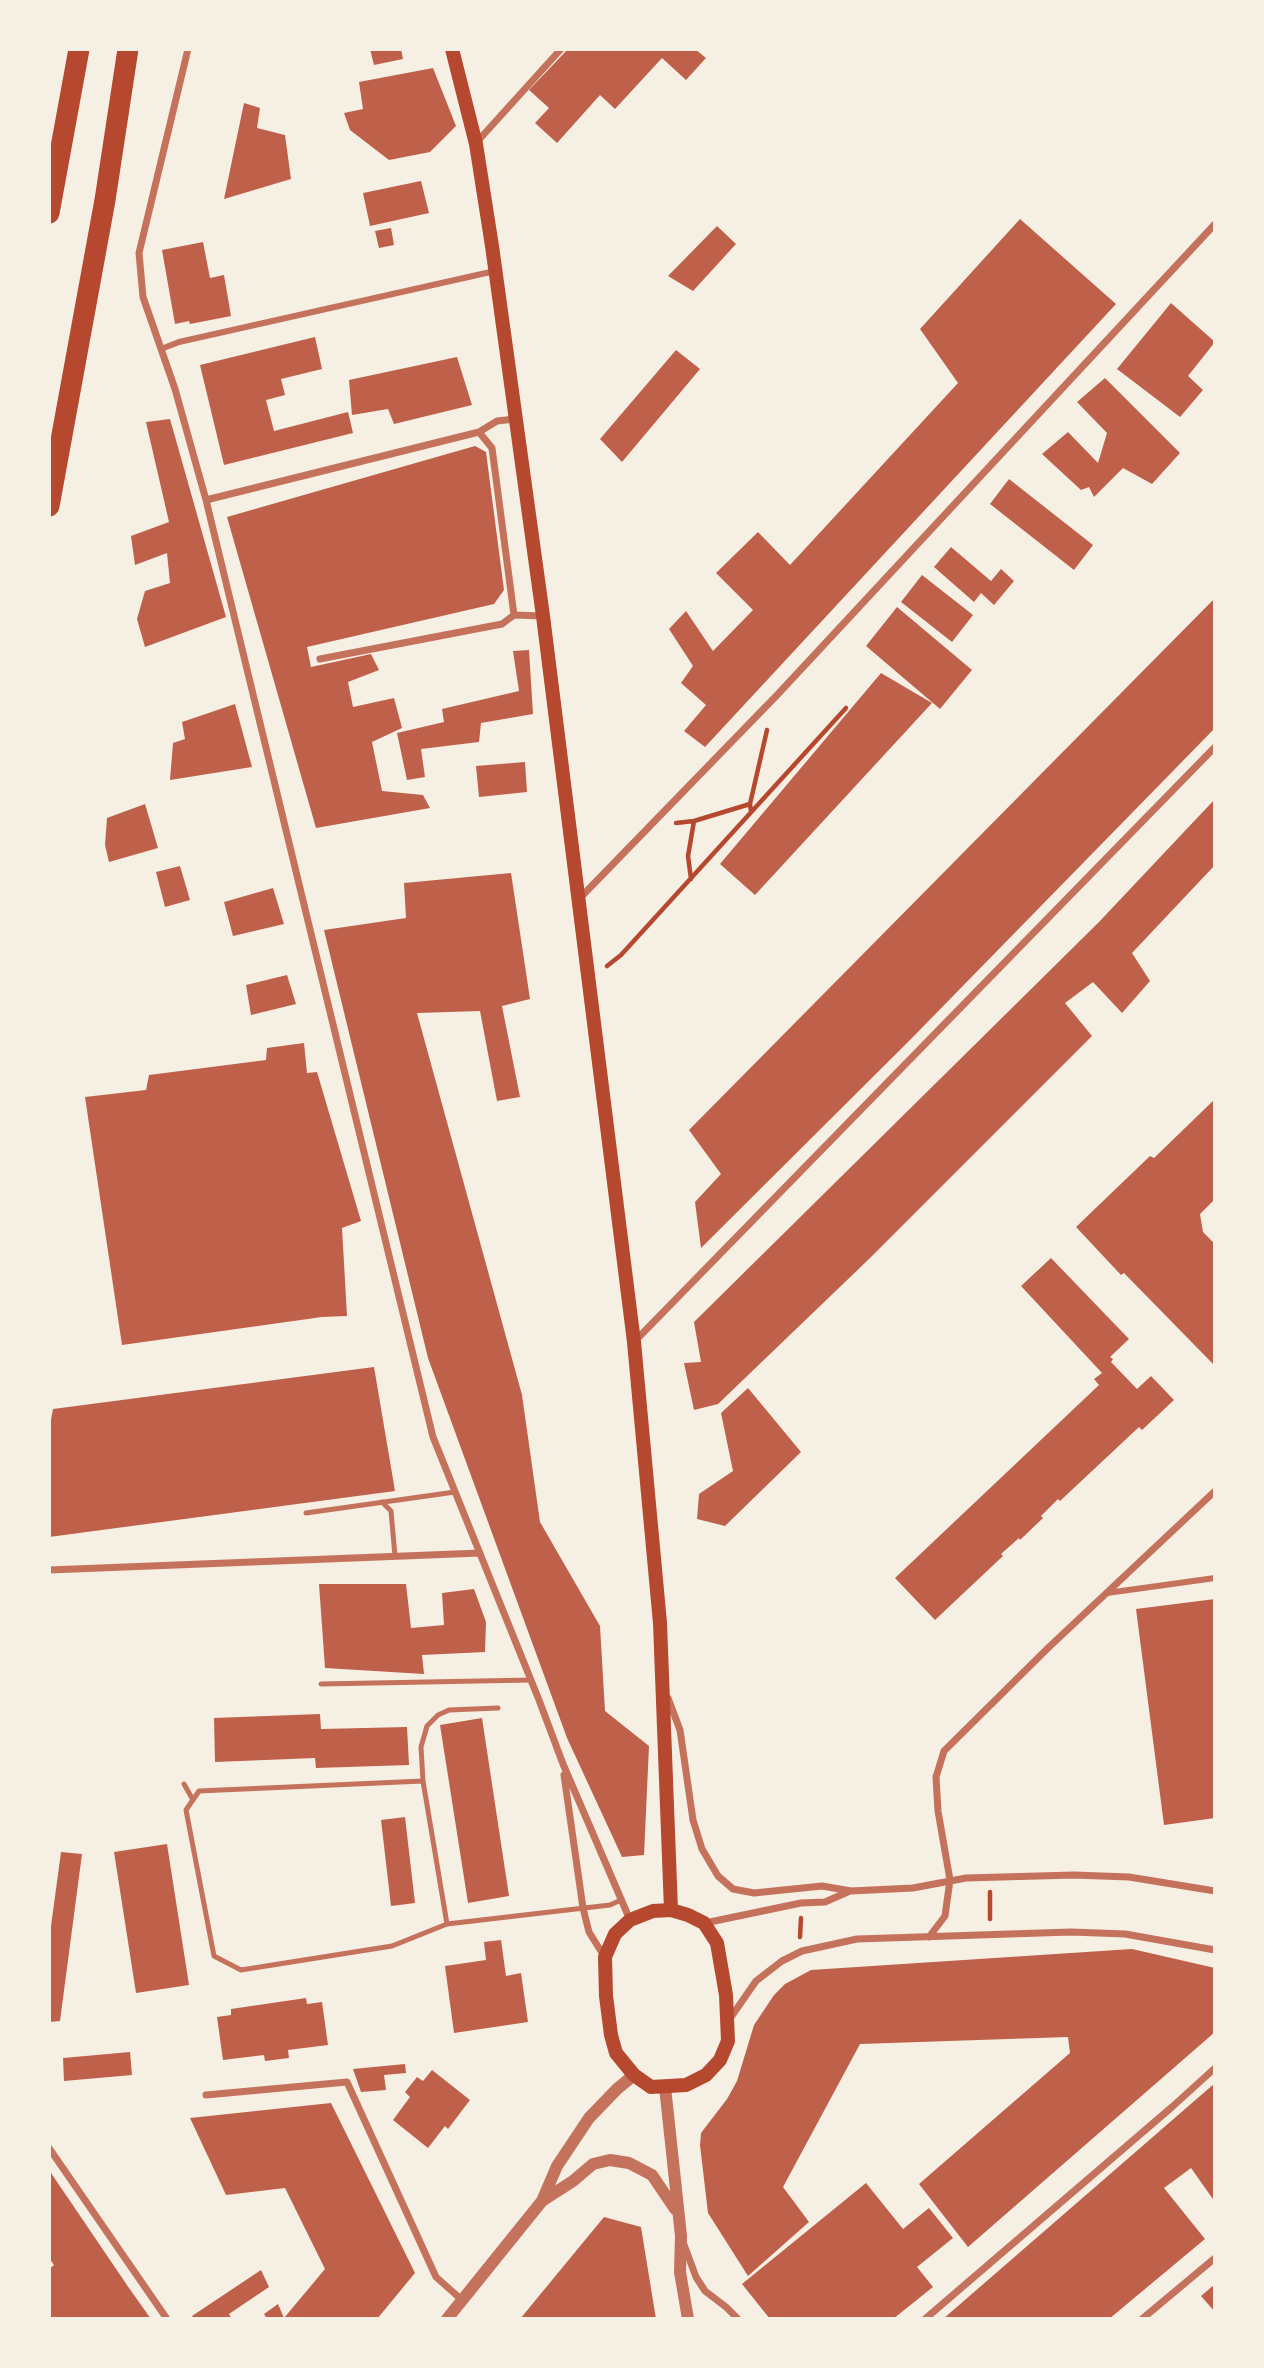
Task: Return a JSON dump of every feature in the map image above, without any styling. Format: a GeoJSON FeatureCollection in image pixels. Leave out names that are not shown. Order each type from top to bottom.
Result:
{"type":"FeatureCollection","features":[{"type":"Feature","properties":{"kind":"highway"},"geometry":{"type":"LineString","coordinates":[[49,213],[79,49]]}},
{"type":"Feature","properties":{"kind":"highway"},"geometry":{"type":"LineString","coordinates":[[49,506],[105,200],[128,49]]}},
{"type":"Feature","properties":{"kind":"main road"},"geometry":{"type":"LineString","coordinates":[[452,49],[476,144],[495,271],[543,617],[634,1342],[660,1623],[671,1910]]}},
{"type":"Feature","properties":{"kind":"main road"},"geometry":{"type":"LineString","coordinates":[[671,1910],[704,1923],[717,1943],[728,2021],[728,2041],[720,2060],[706,2075],[687,2085],[651,2087],[634,2075],[616,2053],[611,2035],[604,1976],[605,1957],[615,1934],[630,1920],[653,1911],[671,1910]]}},
{"type":"Feature","properties":{"kind":"street"},"geometry":{"type":"LineString","coordinates":[[188,49],[139,253],[144,297],[175,389],[206,500],[430,1424],[563,1764],[630,1920]]}},
{"type":"Feature","properties":{"kind":"street"},"geometry":{"type":"LineString","coordinates":[[476,144],[561,49]]}},
{"type":"Feature","properties":{"kind":"street"},"geometry":{"type":"LineString","coordinates":[[579,899],[779,693],[1215,224]]}},
{"type":"Feature","properties":{"kind":"street"},"geometry":{"type":"LineString","coordinates":[[161,349],[179,342],[495,271]]}},
{"type":"Feature","properties":{"kind":"street"},"geometry":{"type":"LineString","coordinates":[[206,500],[479,432],[497,421],[515,419]]}},
{"type":"Feature","properties":{"kind":"street"},"geometry":{"type":"LineString","coordinates":[[479,432],[492,449],[514,615]]}},
{"type":"Feature","properties":{"kind":"street"},"geometry":{"type":"LineString","coordinates":[[320,659],[502,624],[514,615],[543,617]]}},
{"type":"Feature","properties":{"kind":"street"},"geometry":{"type":"LineString","coordinates":[[634,1342],[1215,747]]}},
{"type":"Feature","properties":{"kind":"street"},"geometry":{"type":"LineString","coordinates":[[929,1937],[945,1916],[950,1880],[938,1811],[936,1777],[944,1751],[1215,1491]]}},
{"type":"Feature","properties":{"kind":"street"},"geometry":{"type":"LineString","coordinates":[[49,1570],[480,1553]]}},
{"type":"Feature","properties":{"kind":"street"},"geometry":{"type":"LineString","coordinates":[[1107,1593],[1215,1578]]}},
{"type":"Feature","properties":{"kind":"street"},"geometry":{"type":"LineString","coordinates":[[662,1685],[680,1730],[693,1820],[702,1849],[718,1876],[733,1889],[754,1893],[822,1886],[851,1891],[913,1888],[950,1880],[989,1877],[1074,1875],[1129,1877],[1215,1891]]}},
{"type":"Feature","properties":{"kind":"street"},"geometry":{"type":"LineString","coordinates":[[563,1764],[583,1908],[589,1932],[605,1957]]}},
{"type":"Feature","properties":{"kind":"street"},"geometry":{"type":"LineString","coordinates":[[704,1923],[802,1903],[825,1902],[851,1891]]}},
{"type":"Feature","properties":{"kind":"street"},"geometry":{"type":"LineString","coordinates":[[728,2021],[756,1981],[782,1961],[802,1951],[857,1939],[1071,1932],[1125,1934],[1215,1950]]}},
{"type":"Feature","properties":{"kind":"street"},"geometry":{"type":"LineString","coordinates":[[925,2319],[1215,2068]]}},
{"type":"Feature","properties":{"kind":"street"},"geometry":{"type":"LineString","coordinates":[[447,2319],[542,2201],[556,2166],[589,2118],[634,2075]]}},
{"type":"Feature","properties":{"kind":"street"},"geometry":{"type":"LineString","coordinates":[[206,2095],[347,2082],[436,2277],[463,2301]]}},
{"type":"Feature","properties":{"kind":"street"},"geometry":{"type":"LineString","coordinates":[[665,2087],[681,2236],[680,2272],[688,2319]]}},
{"type":"Feature","properties":{"kind":"street"},"geometry":{"type":"LineString","coordinates":[[49,2148],[167,2319]]}},
{"type":"Feature","properties":{"kind":"street"},"geometry":{"type":"LineString","coordinates":[[542,2201],[593,2164],[610,2160],[629,2163],[652,2175],[677,2211]]}},
{"type":"Feature","properties":{"kind":"street"},"geometry":{"type":"LineString","coordinates":[[681,2236],[696,2277],[705,2291],[738,2319]]}},
{"type":"Feature","properties":{"kind":"street"},"geometry":{"type":"LineString","coordinates":[[1142,2319],[1215,2258]]}},
{"type":"Feature","properties":{"kind":"lane"},"geometry":{"type":"LineString","coordinates":[[306,1513],[455,1492]]}},
{"type":"Feature","properties":{"kind":"lane"},"geometry":{"type":"LineString","coordinates":[[382,1502],[391,1511],[396,1556]]}},
{"type":"Feature","properties":{"kind":"lane"},"geometry":{"type":"LineString","coordinates":[[321,1684],[531,1680]]}},
{"type":"Feature","properties":{"kind":"lane"},"geometry":{"type":"LineString","coordinates":[[447,1924],[423,1781],[421,1747],[426,1726],[438,1715],[449,1710],[498,1709]]}},
{"type":"Feature","properties":{"kind":"lane"},"geometry":{"type":"LineString","coordinates":[[423,1781],[199,1791],[186,1810],[214,1956],[242,1970],[392,1946],[447,1924],[610,1905],[621,1900]]}},
{"type":"Feature","properties":{"kind":"lane"},"geometry":{"type":"LineString","coordinates":[[184,1784],[193,1800]]}},
{"type":"Feature","properties":{"kind":"path"},"geometry":{"type":"LineString","coordinates":[[751,812],[750,804],[769,723],[779,693]]}},
{"type":"Feature","properties":{"kind":"path"},"geometry":{"type":"LineString","coordinates":[[589,979],[621,956],[846,708]]}},
{"type":"Feature","properties":{"kind":"path"},"geometry":{"type":"LineString","coordinates":[[657,818],[676,823],[694,821],[750,804]]}},
{"type":"Feature","properties":{"kind":"path"},"geometry":{"type":"LineString","coordinates":[[691,879],[688,856],[694,821]]}},
{"type":"Feature","properties":{"kind":"path"},"geometry":{"type":"LineString","coordinates":[[989,1877],[990,1935]]}},
{"type":"Feature","properties":{"kind":"path"},"geometry":{"type":"LineString","coordinates":[[802,1903],[802,1951]]}},
{"type":"Feature","properties":{"kind":"building"},"geometry":{"type":"Polygon","coordinates":[[[370,49],[401,49],[403,59],[374,65],[370,49]]]}},
{"type":"Feature","properties":{"kind":"building"},"geometry":{"type":"Polygon","coordinates":[[[568,49],[695,49],[706,58],[686,80],[662,58],[615,109],[600,95],[557,143],[535,123],[549,108],[529,90],[568,49]]]}},
{"type":"Feature","properties":{"kind":"building"},"geometry":{"type":"Polygon","coordinates":[[[433,68],[456,126],[430,152],[389,160],[350,130],[344,113],[363,109],[359,82],[433,68]]]}},
{"type":"Feature","properties":{"kind":"building"},"geometry":{"type":"Polygon","coordinates":[[[244,103],[260,108],[257,128],[285,135],[291,179],[224,199],[244,103]]]}},
{"type":"Feature","properties":{"kind":"building"},"geometry":{"type":"Polygon","coordinates":[[[421,181],[429,213],[370,226],[363,193],[421,181]]]}},
{"type":"Feature","properties":{"kind":"building"},"geometry":{"type":"Polygon","coordinates":[[[1020,219],[1116,304],[705,747],[684,731],[706,705],[681,683],[693,666],[669,629],[686,611],[713,651],[753,610],[716,573],[758,532],[790,565],[958,383],[920,329],[1020,219]]]}},
{"type":"Feature","properties":{"kind":"building"},"geometry":{"type":"Polygon","coordinates":[[[717,226],[736,244],[693,291],[668,276],[717,226]]]}},
{"type":"Feature","properties":{"kind":"building"},"geometry":{"type":"Polygon","coordinates":[[[391,228],[394,245],[379,248],[375,231],[391,228]]]}},
{"type":"Feature","properties":{"kind":"building"},"geometry":{"type":"Polygon","coordinates":[[[203,242],[210,278],[224,275],[231,316],[190,324],[189,321],[175,324],[162,250],[203,242]]]}},
{"type":"Feature","properties":{"kind":"building"},"geometry":{"type":"Polygon","coordinates":[[[1171,303],[1215,342],[1188,376],[1203,390],[1180,417],[1117,369],[1171,303]]]}},
{"type":"Feature","properties":{"kind":"building"},"geometry":{"type":"Polygon","coordinates":[[[315,337],[322,369],[281,379],[285,395],[266,400],[274,431],[348,412],[353,433],[224,465],[200,365],[315,337]]]}},
{"type":"Feature","properties":{"kind":"building"},"geometry":{"type":"Polygon","coordinates":[[[676,350],[700,369],[622,462],[600,439],[676,350]]]}},
{"type":"Feature","properties":{"kind":"building"},"geometry":{"type":"Polygon","coordinates":[[[457,357],[472,405],[394,424],[388,409],[352,415],[349,380],[457,357]]]}},
{"type":"Feature","properties":{"kind":"building"},"geometry":{"type":"Polygon","coordinates":[[[1105,378],[1180,453],[1152,484],[1123,468],[1094,497],[1089,487],[1081,490],[1042,454],[1068,432],[1098,463],[1107,433],[1077,402],[1105,378]]]}},
{"type":"Feature","properties":{"kind":"building"},"geometry":{"type":"Polygon","coordinates":[[[170,419],[226,617],[145,647],[137,619],[145,591],[170,583],[167,553],[135,565],[131,536],[169,522],[146,422],[170,419]]]}},
{"type":"Feature","properties":{"kind":"building"},"geometry":{"type":"Polygon","coordinates":[[[475,446],[486,452],[504,590],[494,604],[307,647],[311,667],[371,654],[379,670],[348,682],[353,707],[394,698],[402,728],[372,742],[382,791],[423,795],[430,808],[316,828],[227,517],[475,446]]]}},
{"type":"Feature","properties":{"kind":"building"},"geometry":{"type":"Polygon","coordinates":[[[1009,479],[1093,545],[1074,570],[990,504],[1009,479]]]}},
{"type":"Feature","properties":{"kind":"building"},"geometry":{"type":"Polygon","coordinates":[[[951,547],[991,581],[1001,569],[1014,581],[994,605],[981,593],[974,602],[934,567],[951,547]]]}},
{"type":"Feature","properties":{"kind":"building"},"geometry":{"type":"Polygon","coordinates":[[[922,575],[973,615],[952,642],[901,602],[922,575]]]}},
{"type":"Feature","properties":{"kind":"building"},"geometry":{"type":"Polygon","coordinates":[[[1215,598],[1215,728],[910,1040],[701,1248],[695,1202],[721,1174],[689,1130],[1215,598]]]}},
{"type":"Feature","properties":{"kind":"building"},"geometry":{"type":"Polygon","coordinates":[[[897,607],[972,670],[940,709],[866,646],[897,607]]]}},
{"type":"Feature","properties":{"kind":"building"},"geometry":{"type":"Polygon","coordinates":[[[529,650],[533,714],[481,723],[479,742],[421,749],[425,777],[407,780],[397,733],[444,722],[442,709],[519,691],[513,651],[529,650]]]}},
{"type":"Feature","properties":{"kind":"building"},"geometry":{"type":"Polygon","coordinates":[[[881,673],[932,703],[755,895],[720,864],[881,673]]]}},
{"type":"Feature","properties":{"kind":"building"},"geometry":{"type":"Polygon","coordinates":[[[235,704],[252,767],[170,780],[173,743],[185,739],[182,722],[235,704]]]}},
{"type":"Feature","properties":{"kind":"building"},"geometry":{"type":"Polygon","coordinates":[[[525,762],[527,792],[479,797],[476,766],[525,762]]]}},
{"type":"Feature","properties":{"kind":"building"},"geometry":{"type":"Polygon","coordinates":[[[1215,799],[1215,865],[1132,953],[1150,981],[1122,1013],[1093,982],[1065,1003],[1092,1036],[869,1259],[718,1404],[694,1410],[684,1363],[701,1362],[694,1322],[1099,922],[1215,799]]]}},
{"type":"Feature","properties":{"kind":"building"},"geometry":{"type":"Polygon","coordinates":[[[145,804],[158,848],[109,862],[105,845],[107,818],[145,804]]]}},
{"type":"Feature","properties":{"kind":"building"},"geometry":{"type":"Polygon","coordinates":[[[180,866],[190,900],[165,907],[156,872],[180,866]]]}},
{"type":"Feature","properties":{"kind":"building"},"geometry":{"type":"Polygon","coordinates":[[[511,873],[530,999],[502,1006],[520,1097],[497,1101],[480,1011],[417,1013],[522,1395],[540,1522],[600,1626],[605,1711],[649,1746],[644,1855],[622,1857],[567,1738],[428,1358],[324,930],[406,918],[404,883],[511,873]]]}},
{"type":"Feature","properties":{"kind":"building"},"geometry":{"type":"Polygon","coordinates":[[[273,888],[284,924],[233,936],[224,902],[273,888]]]}},
{"type":"Feature","properties":{"kind":"building"},"geometry":{"type":"Polygon","coordinates":[[[287,975],[296,1004],[251,1015],[246,985],[287,975]]]}},
{"type":"Feature","properties":{"kind":"building"},"geometry":{"type":"Polygon","coordinates":[[[304,1043],[307,1073],[317,1072],[361,1221],[342,1228],[347,1316],[322,1317],[122,1345],[85,1097],[146,1090],[149,1075],[266,1060],[267,1048],[304,1043]]]}},
{"type":"Feature","properties":{"kind":"building"},"geometry":{"type":"Polygon","coordinates":[[[1215,1099],[1215,1199],[1200,1214],[1203,1232],[1215,1244],[1215,1366],[1124,1273],[1121,1275],[1076,1227],[1150,1156],[1154,1158],[1215,1099]]]}},
{"type":"Feature","properties":{"kind":"building"},"geometry":{"type":"Polygon","coordinates":[[[1051,1258],[1129,1339],[1110,1357],[1113,1359],[1111,1362],[1137,1389],[1151,1376],[1174,1400],[1142,1430],[1139,1427],[1060,1501],[1058,1499],[1041,1516],[1043,1518],[1001,1554],[1003,1556],[935,1620],[895,1578],[1099,1385],[1094,1379],[1102,1373],[1021,1286],[1051,1258]]]}},
{"type":"Feature","properties":{"kind":"building"},"geometry":{"type":"Polygon","coordinates":[[[374,1367],[395,1491],[49,1537],[49,1430],[53,1409],[374,1367]]]}},
{"type":"Feature","properties":{"kind":"building"},"geometry":{"type":"Polygon","coordinates":[[[748,1388],[801,1452],[725,1526],[697,1519],[699,1494],[733,1471],[721,1413],[748,1388]]]}},
{"type":"Feature","properties":{"kind":"building"},"geometry":{"type":"Polygon","coordinates":[[[319,1584],[406,1584],[411,1628],[444,1625],[442,1593],[474,1589],[486,1622],[485,1652],[422,1655],[424,1674],[325,1668],[319,1584]]]}},
{"type":"Feature","properties":{"kind":"building"},"geometry":{"type":"Polygon","coordinates":[[[1215,1599],[1215,1818],[1164,1825],[1136,1609],[1215,1599]]]}},
{"type":"Feature","properties":{"kind":"building"},"geometry":{"type":"Polygon","coordinates":[[[320,1714],[321,1729],[407,1727],[409,1765],[316,1768],[315,1758],[215,1762],[214,1718],[320,1714]]]}},
{"type":"Feature","properties":{"kind":"building"},"geometry":{"type":"Polygon","coordinates":[[[482,1718],[509,1896],[468,1903],[440,1725],[482,1718]]]}},
{"type":"Feature","properties":{"kind":"building"},"geometry":{"type":"Polygon","coordinates":[[[405,1817],[415,1903],[391,1906],[381,1820],[405,1817]]]}},
{"type":"Feature","properties":{"kind":"building"},"geometry":{"type":"Polygon","coordinates":[[[167,1844],[189,1985],[136,1993],[114,1852],[167,1844]]]}},
{"type":"Feature","properties":{"kind":"building"},"geometry":{"type":"Polygon","coordinates":[[[61,1852],[82,1854],[60,2021],[49,2022],[49,1941],[61,1852]]]}},
{"type":"Feature","properties":{"kind":"building"},"geometry":{"type":"Polygon","coordinates":[[[501,1940],[506,1976],[521,1973],[528,2022],[454,2033],[445,1966],[486,1960],[484,1942],[501,1940]]]}},
{"type":"Feature","properties":{"kind":"building"},"geometry":{"type":"Polygon","coordinates":[[[1132,1949],[1215,1968],[1215,2032],[968,2247],[919,2184],[1070,2053],[1068,2037],[860,2044],[783,2187],[809,2222],[748,2276],[708,2213],[701,2133],[737,2081],[754,2025],[774,1995],[785,1984],[811,1970],[1132,1949]]]}},
{"type":"Feature","properties":{"kind":"building"},"geometry":{"type":"Polygon","coordinates":[[[306,1998],[307,2004],[322,2002],[328,2045],[288,2050],[289,2058],[265,2061],[264,2055],[223,2060],[217,2017],[231,2015],[231,2009],[306,1998]]]}},
{"type":"Feature","properties":{"kind":"building"},"geometry":{"type":"Polygon","coordinates":[[[130,2052],[132,2075],[64,2081],[63,2058],[130,2052]]]}},
{"type":"Feature","properties":{"kind":"building"},"geometry":{"type":"Polygon","coordinates":[[[405,2064],[406,2073],[384,2075],[386,2090],[361,2092],[353,2069],[405,2064]]]}},
{"type":"Feature","properties":{"kind":"building"},"geometry":{"type":"Polygon","coordinates":[[[432,2070],[470,2100],[448,2129],[445,2126],[428,2148],[393,2120],[410,2097],[405,2092],[417,2077],[423,2081],[432,2070]]]}},
{"type":"Feature","properties":{"kind":"building"},"geometry":{"type":"Polygon","coordinates":[[[1215,2083],[1215,2202],[1191,2168],[1164,2188],[1205,2239],[1109,2319],[943,2319],[1215,2083]]]}},
{"type":"Feature","properties":{"kind":"building"},"geometry":{"type":"Polygon","coordinates":[[[331,2103],[415,2273],[377,2319],[267,2319],[264,2314],[278,2304],[284,2318],[325,2269],[285,2188],[226,2195],[190,2118],[331,2103]]]}},
{"type":"Feature","properties":{"kind":"building"},"geometry":{"type":"Polygon","coordinates":[[[49,2170],[151,2319],[49,2319],[49,2269],[54,2265],[49,2258],[49,2170]]]}},
{"type":"Feature","properties":{"kind":"building"},"geometry":{"type":"Polygon","coordinates":[[[866,2183],[903,2229],[929,2208],[953,2238],[917,2267],[933,2287],[893,2319],[770,2319],[742,2284],[866,2183]]]}},
{"type":"Feature","properties":{"kind":"building"},"geometry":{"type":"Polygon","coordinates":[[[604,2217],[641,2227],[656,2319],[520,2319],[604,2217]]]}},
{"type":"Feature","properties":{"kind":"building"},"geometry":{"type":"Polygon","coordinates":[[[261,2270],[269,2287],[229,2314],[232,2319],[194,2319],[192,2316],[261,2270]]]}},
{"type":"Feature","properties":{"kind":"building"},"geometry":{"type":"Polygon","coordinates":[[[1215,2284],[1215,2312],[1201,2296],[1215,2284]]]}}]}
